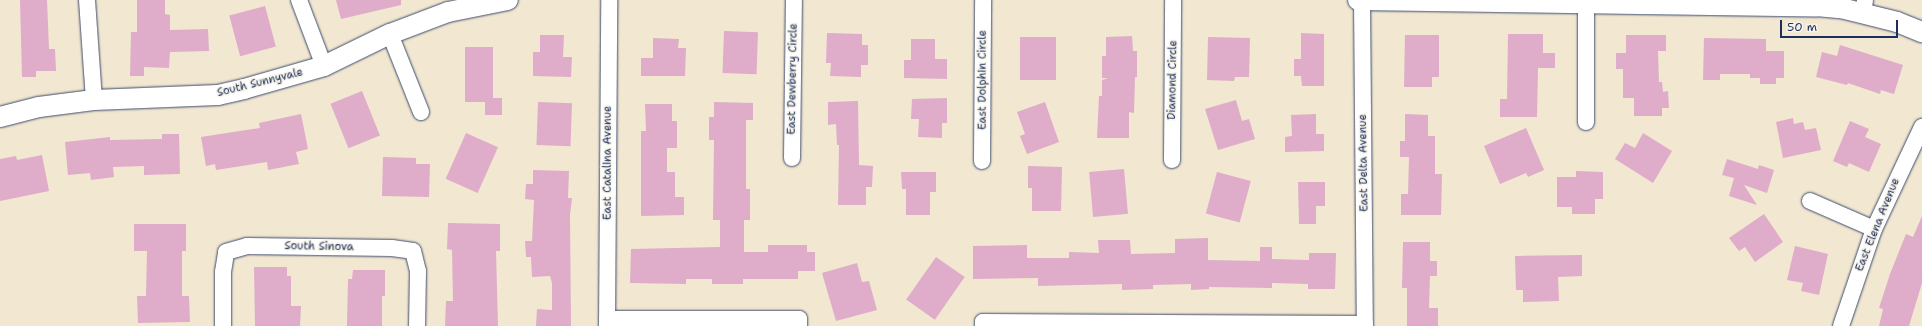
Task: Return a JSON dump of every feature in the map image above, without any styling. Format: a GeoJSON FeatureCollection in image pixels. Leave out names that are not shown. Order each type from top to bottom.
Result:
{"type":"FeatureCollection","features":[{"type":"Feature","properties":{"kind":"street"},"geometry":{"type":"LineString","coordinates":[[87,0],[94,100]]}},
{"type":"Feature","properties":{"kind":"street"},"geometry":{"type":"LineString","coordinates":[[299,0],[324,66]]}},
{"type":"Feature","properties":{"kind":"street","name":"South Sunnyvale"},"geometry":{"type":"LineString","coordinates":[[0,117],[39,107],[94,100],[218,95],[324,66],[390,34],[448,12],[507,0]]}},
{"type":"Feature","properties":{"kind":"street","name":"East Catalina Avenue"},"geometry":{"type":"LineString","coordinates":[[607,322],[609,0]]}},
{"type":"Feature","properties":{"kind":"street","name":"East Dewberry Circle"},"geometry":{"type":"LineString","coordinates":[[792,158],[794,0]]}},
{"type":"Feature","properties":{"kind":"street","name":"East Dolphin Circle"},"geometry":{"type":"LineString","coordinates":[[982,161],[983,0]]}},
{"type":"Feature","properties":{"kind":"street","name":"Diamond Circle"},"geometry":{"type":"LineString","coordinates":[[1172,160],[1174,0]]}},
{"type":"Feature","properties":{"kind":"street"},"geometry":{"type":"LineString","coordinates":[[1358,0],[1586,2],[1816,6],[1841,8],[1864,7],[1922,32]]}},
{"type":"Feature","properties":{"kind":"street","name":"East Delta Avenue"},"geometry":{"type":"LineString","coordinates":[[1362,0],[1365,325]]}},
{"type":"Feature","properties":{"kind":"street"},"geometry":{"type":"LineString","coordinates":[[1586,2],[1586,122]]}},
{"type":"Feature","properties":{"kind":"street"},"geometry":{"type":"LineString","coordinates":[[390,34],[421,112]]}},
{"type":"Feature","properties":{"kind":"street","name":"East Elena Avenue"},"geometry":{"type":"LineString","coordinates":[[1841,326],[1874,229],[1922,127]]}},
{"type":"Feature","properties":{"kind":"street"},"geometry":{"type":"LineString","coordinates":[[1810,201],[1874,229]]}},
{"type":"Feature","properties":{"kind":"street","name":"South Sinova"},"geometry":{"type":"LineString","coordinates":[[223,326],[223,272],[226,252],[246,246],[392,248],[413,251],[418,271],[417,326]]}},
{"type":"Feature","properties":{"kind":"street"},"geometry":{"type":"LineString","coordinates":[[607,322],[799,323]]}},
{"type":"Feature","properties":{"kind":"street"},"geometry":{"type":"LineString","coordinates":[[983,324],[1365,325]]}},
{"type":"Feature","properties":{"kind":"building"},"geometry":{"type":"Polygon","coordinates":[[[20,0],[47,0],[49,49],[55,49],[56,71],[36,71],[36,77],[22,77],[20,0]]]}},
{"type":"Feature","properties":{"kind":"building"},"geometry":{"type":"Polygon","coordinates":[[[137,0],[165,0],[165,14],[170,15],[170,30],[208,29],[209,51],[170,52],[169,68],[144,67],[144,76],[130,76],[131,32],[137,32],[137,0]]]}},
{"type":"Feature","properties":{"kind":"building"},"geometry":{"type":"Polygon","coordinates":[[[336,0],[401,0],[401,5],[341,19],[336,0]]]}},
{"type":"Feature","properties":{"kind":"building"},"geometry":{"type":"Polygon","coordinates":[[[265,6],[276,47],[240,56],[229,16],[265,6]]]}},
{"type":"Feature","properties":{"kind":"building"},"geometry":{"type":"Polygon","coordinates":[[[724,31],[758,32],[757,74],[723,73],[724,31]]]}},
{"type":"Feature","properties":{"kind":"building"},"geometry":{"type":"Polygon","coordinates":[[[827,33],[862,34],[862,45],[868,45],[868,65],[861,65],[861,77],[830,76],[831,63],[826,63],[827,33]]]}},
{"type":"Feature","properties":{"kind":"building"},"geometry":{"type":"Polygon","coordinates":[[[1301,33],[1324,34],[1324,86],[1302,86],[1301,76],[1294,76],[1294,59],[1301,59],[1301,33]]]}},
{"type":"Feature","properties":{"kind":"building"},"geometry":{"type":"Polygon","coordinates":[[[1508,34],[1543,34],[1543,53],[1555,53],[1555,68],[1538,68],[1537,117],[1500,117],[1500,99],[1507,99],[1508,34]]]}},
{"type":"Feature","properties":{"kind":"building"},"geometry":{"type":"Polygon","coordinates":[[[540,35],[564,35],[563,57],[572,57],[571,77],[533,76],[533,52],[540,52],[540,35]]]}},
{"type":"Feature","properties":{"kind":"building"},"geometry":{"type":"Polygon","coordinates":[[[1405,35],[1439,35],[1439,77],[1432,77],[1432,87],[1404,87],[1405,35]]]}},
{"type":"Feature","properties":{"kind":"building"},"geometry":{"type":"Polygon","coordinates":[[[1626,35],[1666,35],[1666,51],[1658,51],[1659,82],[1662,82],[1663,92],[1668,91],[1669,108],[1662,108],[1662,116],[1634,116],[1634,98],[1623,98],[1623,69],[1616,69],[1616,53],[1626,53],[1626,35]]]}},
{"type":"Feature","properties":{"kind":"building"},"geometry":{"type":"Polygon","coordinates":[[[1132,36],[1133,51],[1137,51],[1137,77],[1135,77],[1134,113],[1129,112],[1129,138],[1097,138],[1099,96],[1102,96],[1102,80],[1108,78],[1102,78],[1102,56],[1106,56],[1106,37],[1132,36]]]}},
{"type":"Feature","properties":{"kind":"building"},"geometry":{"type":"Polygon","coordinates":[[[1020,37],[1056,37],[1056,80],[1020,80],[1020,37]]]}},
{"type":"Feature","properties":{"kind":"building"},"geometry":{"type":"Polygon","coordinates":[[[1208,37],[1250,38],[1249,77],[1235,77],[1234,81],[1207,80],[1208,37]]]}},
{"type":"Feature","properties":{"kind":"building"},"geometry":{"type":"Polygon","coordinates":[[[653,38],[679,39],[678,48],[686,48],[685,76],[641,76],[641,58],[653,58],[653,38]]]}},
{"type":"Feature","properties":{"kind":"building"},"geometry":{"type":"Polygon","coordinates":[[[1704,38],[1766,39],[1766,51],[1784,51],[1784,78],[1776,78],[1776,84],[1760,84],[1760,78],[1750,78],[1750,74],[1720,74],[1720,80],[1703,80],[1704,38]]]}},
{"type":"Feature","properties":{"kind":"building"},"geometry":{"type":"Polygon","coordinates":[[[911,39],[935,39],[935,59],[947,59],[947,79],[904,78],[904,60],[911,60],[911,39]]]}},
{"type":"Feature","properties":{"kind":"building"},"geometry":{"type":"Polygon","coordinates":[[[1840,45],[1903,65],[1894,94],[1881,90],[1880,94],[1848,83],[1847,85],[1816,77],[1822,52],[1837,56],[1840,45]]]}},
{"type":"Feature","properties":{"kind":"building"},"geometry":{"type":"Polygon","coordinates":[[[465,47],[493,47],[493,98],[502,98],[502,115],[485,115],[485,102],[465,102],[465,47]]]}},
{"type":"Feature","properties":{"kind":"building"},"geometry":{"type":"Polygon","coordinates":[[[362,91],[380,136],[348,148],[330,104],[362,91]]]}},
{"type":"Feature","properties":{"kind":"building"},"geometry":{"type":"Polygon","coordinates":[[[947,98],[947,123],[942,123],[942,138],[918,137],[919,119],[911,119],[912,99],[947,98]]]}},
{"type":"Feature","properties":{"kind":"building"},"geometry":{"type":"Polygon","coordinates":[[[1236,100],[1242,121],[1249,119],[1255,139],[1218,150],[1205,109],[1236,100]]]}},
{"type":"Feature","properties":{"kind":"building"},"geometry":{"type":"Polygon","coordinates":[[[858,101],[859,165],[873,166],[872,187],[866,187],[866,205],[838,205],[839,145],[837,145],[836,124],[828,125],[828,102],[858,101]]]}},
{"type":"Feature","properties":{"kind":"building"},"geometry":{"type":"Polygon","coordinates":[[[538,102],[572,103],[570,146],[536,145],[538,102]]]}},
{"type":"Feature","properties":{"kind":"building"},"geometry":{"type":"Polygon","coordinates":[[[714,102],[753,103],[753,120],[746,120],[746,189],[750,189],[750,220],[744,220],[744,252],[768,252],[768,245],[807,245],[807,252],[815,252],[815,271],[798,271],[798,279],[743,279],[743,284],[712,284],[712,279],[686,279],[686,284],[630,283],[631,249],[720,247],[720,220],[713,220],[714,140],[709,140],[709,117],[714,117],[714,102]]]}},
{"type":"Feature","properties":{"kind":"building"},"geometry":{"type":"Polygon","coordinates":[[[1045,102],[1059,142],[1027,154],[1020,136],[1025,134],[1017,112],[1045,102]]]}},
{"type":"Feature","properties":{"kind":"building"},"geometry":{"type":"Polygon","coordinates":[[[645,104],[672,104],[672,121],[677,121],[677,148],[667,148],[667,172],[675,172],[675,197],[684,197],[684,215],[641,216],[641,131],[646,131],[645,104]]]}},
{"type":"Feature","properties":{"kind":"building"},"geometry":{"type":"Polygon","coordinates":[[[301,114],[308,149],[296,152],[299,164],[268,170],[267,162],[216,170],[215,164],[206,166],[201,137],[260,128],[259,123],[301,114]]]}},
{"type":"Feature","properties":{"kind":"building"},"geometry":{"type":"Polygon","coordinates":[[[1316,114],[1316,134],[1324,134],[1324,151],[1285,152],[1285,137],[1292,136],[1291,115],[1316,114]]]}},
{"type":"Feature","properties":{"kind":"building"},"geometry":{"type":"Polygon","coordinates":[[[1405,114],[1428,115],[1428,136],[1435,136],[1435,174],[1442,174],[1441,215],[1401,215],[1401,194],[1408,194],[1409,157],[1400,157],[1400,141],[1405,141],[1405,114]]]}},
{"type":"Feature","properties":{"kind":"building"},"geometry":{"type":"Polygon","coordinates":[[[1793,118],[1794,124],[1803,122],[1805,130],[1816,128],[1821,150],[1783,158],[1776,122],[1793,118]]]}},
{"type":"Feature","properties":{"kind":"building"},"geometry":{"type":"Polygon","coordinates":[[[1850,121],[1869,129],[1865,137],[1881,144],[1869,172],[1849,163],[1847,167],[1833,161],[1850,121]]]}},
{"type":"Feature","properties":{"kind":"building"},"geometry":{"type":"Polygon","coordinates":[[[1526,128],[1544,170],[1528,177],[1526,173],[1500,184],[1484,146],[1526,128]]]}},
{"type":"Feature","properties":{"kind":"building"},"geometry":{"type":"Polygon","coordinates":[[[466,133],[498,147],[478,193],[446,179],[466,133]]]}},
{"type":"Feature","properties":{"kind":"building"},"geometry":{"type":"Polygon","coordinates":[[[1643,133],[1672,151],[1653,183],[1615,159],[1625,143],[1635,148],[1643,133]]]}},
{"type":"Feature","properties":{"kind":"building"},"geometry":{"type":"Polygon","coordinates":[[[162,134],[179,134],[180,174],[144,175],[144,166],[113,167],[114,177],[91,180],[90,173],[68,175],[65,142],[110,137],[110,140],[162,139],[162,134]]]}},
{"type":"Feature","properties":{"kind":"building"},"geometry":{"type":"Polygon","coordinates":[[[42,155],[49,191],[0,201],[0,159],[16,156],[17,160],[42,155]]]}},
{"type":"Feature","properties":{"kind":"building"},"geometry":{"type":"Polygon","coordinates":[[[383,157],[416,158],[416,164],[430,164],[429,197],[382,196],[383,157]]]}},
{"type":"Feature","properties":{"kind":"building"},"geometry":{"type":"Polygon","coordinates":[[[1727,159],[1758,169],[1759,165],[1774,170],[1767,193],[1744,185],[1757,205],[1729,196],[1734,178],[1722,175],[1727,159]]]}},
{"type":"Feature","properties":{"kind":"building"},"geometry":{"type":"Polygon","coordinates":[[[1028,166],[1062,167],[1061,211],[1032,211],[1032,188],[1028,188],[1028,166]]]}},
{"type":"Feature","properties":{"kind":"building"},"geometry":{"type":"Polygon","coordinates":[[[1124,169],[1128,214],[1093,217],[1089,172],[1124,169]]]}},
{"type":"Feature","properties":{"kind":"building"},"geometry":{"type":"Polygon","coordinates":[[[533,170],[569,171],[568,198],[572,198],[570,215],[571,326],[536,326],[537,309],[552,310],[552,283],[550,276],[532,277],[531,257],[526,257],[525,241],[532,241],[534,200],[525,199],[526,184],[533,184],[533,170]]]}},
{"type":"Feature","properties":{"kind":"building"},"geometry":{"type":"Polygon","coordinates":[[[1576,171],[1603,172],[1603,199],[1595,199],[1595,214],[1572,214],[1572,207],[1557,207],[1557,177],[1576,177],[1576,171]]]}},
{"type":"Feature","properties":{"kind":"building"},"geometry":{"type":"Polygon","coordinates":[[[901,172],[936,172],[936,192],[930,192],[930,215],[906,215],[906,189],[902,189],[901,172]]]}},
{"type":"Feature","properties":{"kind":"building"},"geometry":{"type":"Polygon","coordinates":[[[1217,172],[1251,181],[1240,223],[1206,214],[1217,172]]]}},
{"type":"Feature","properties":{"kind":"building"},"geometry":{"type":"Polygon","coordinates":[[[1298,182],[1325,182],[1325,206],[1316,206],[1316,224],[1299,224],[1298,182]]]}},
{"type":"Feature","properties":{"kind":"building"},"geometry":{"type":"Polygon","coordinates":[[[1764,214],[1783,242],[1755,262],[1745,247],[1739,251],[1729,238],[1764,214]]]}},
{"type":"Feature","properties":{"kind":"building"},"geometry":{"type":"Polygon","coordinates":[[[1922,216],[1922,283],[1909,326],[1879,326],[1883,309],[1879,308],[1890,274],[1906,234],[1913,237],[1922,216]]]}},
{"type":"Feature","properties":{"kind":"building"},"geometry":{"type":"Polygon","coordinates":[[[448,223],[500,224],[500,251],[496,251],[498,326],[445,326],[446,301],[453,301],[452,250],[447,249],[448,223]]]}},
{"type":"Feature","properties":{"kind":"building"},"geometry":{"type":"Polygon","coordinates":[[[134,224],[186,224],[186,251],[182,251],[182,296],[189,296],[190,322],[138,323],[137,296],[146,296],[147,251],[134,251],[134,224]]]}},
{"type":"Feature","properties":{"kind":"building"},"geometry":{"type":"Polygon","coordinates":[[[1208,238],[1208,260],[1260,261],[1260,247],[1272,247],[1272,259],[1309,260],[1309,253],[1336,253],[1335,289],[1308,289],[1308,284],[1272,283],[1272,288],[1209,287],[1209,289],[1191,290],[1191,284],[1153,285],[1153,289],[1122,290],[1122,284],[1038,286],[1038,278],[973,279],[973,246],[1027,245],[1027,258],[1069,258],[1069,252],[1099,253],[1098,240],[1130,240],[1131,254],[1175,253],[1175,239],[1208,238]]]}},
{"type":"Feature","properties":{"kind":"building"},"geometry":{"type":"Polygon","coordinates":[[[1403,242],[1430,242],[1430,261],[1437,261],[1437,276],[1430,276],[1429,308],[1438,308],[1438,326],[1407,326],[1407,288],[1402,288],[1403,242]]]}},
{"type":"Feature","properties":{"kind":"building"},"geometry":{"type":"Polygon","coordinates":[[[1795,246],[1828,254],[1819,295],[1801,291],[1803,283],[1787,280],[1795,246]]]}},
{"type":"Feature","properties":{"kind":"building"},"geometry":{"type":"Polygon","coordinates":[[[1582,255],[1582,276],[1558,277],[1559,301],[1523,302],[1523,290],[1516,290],[1515,256],[1582,255]]]}},
{"type":"Feature","properties":{"kind":"building"},"geometry":{"type":"Polygon","coordinates":[[[936,257],[965,277],[935,320],[906,300],[936,257]]]}},
{"type":"Feature","properties":{"kind":"building"},"geometry":{"type":"Polygon","coordinates":[[[857,263],[862,282],[869,281],[877,310],[836,321],[822,273],[857,263]]]}},
{"type":"Feature","properties":{"kind":"building"},"geometry":{"type":"Polygon","coordinates":[[[254,267],[287,267],[287,276],[291,276],[291,306],[301,306],[300,326],[255,326],[254,267]]]}},
{"type":"Feature","properties":{"kind":"building"},"geometry":{"type":"Polygon","coordinates":[[[353,270],[385,270],[385,296],[382,296],[382,326],[347,326],[348,279],[352,279],[353,270]]]}}]}
